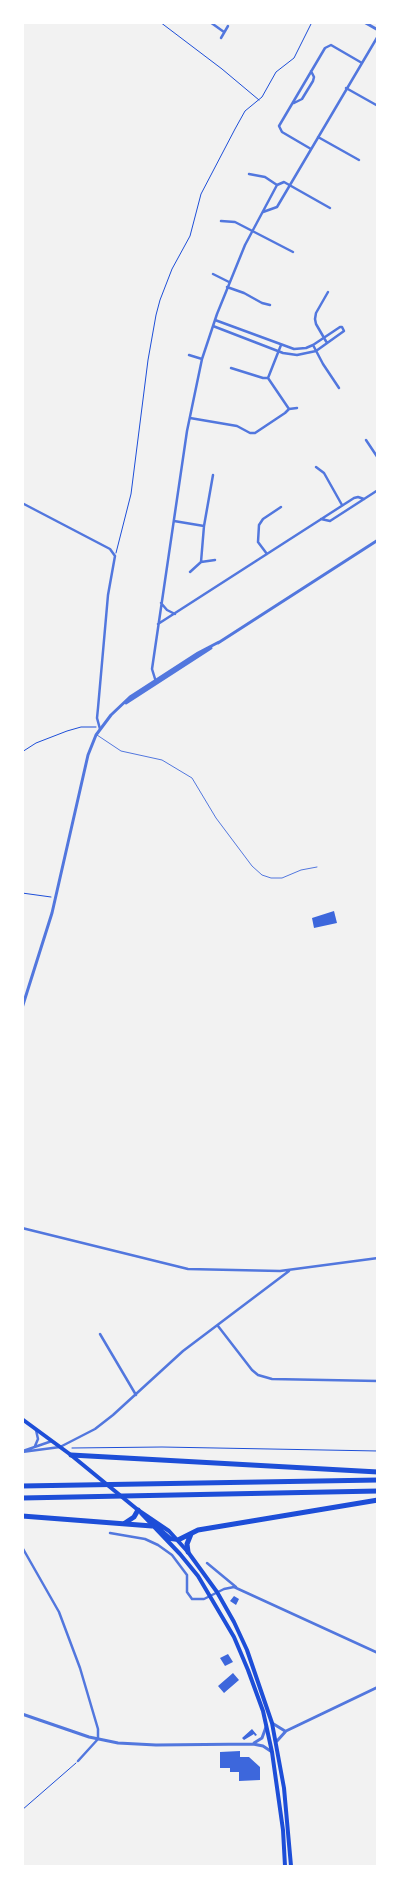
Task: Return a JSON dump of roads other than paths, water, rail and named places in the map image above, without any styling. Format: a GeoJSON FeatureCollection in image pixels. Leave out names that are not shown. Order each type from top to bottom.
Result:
{"type":"FeatureCollection","features":[{"type":"Feature","properties":{"kind":"highway"},"geometry":{"type":"LineString","coordinates":[[71,1455],[378,1472]]}},
{"type":"Feature","properties":{"kind":"highway"},"geometry":{"type":"LineString","coordinates":[[22,1486],[378,1480]]}},
{"type":"Feature","properties":{"kind":"highway"},"geometry":{"type":"LineString","coordinates":[[22,1498],[378,1491]]}},
{"type":"Feature","properties":{"kind":"highway"},"geometry":{"type":"LineString","coordinates":[[178,1540],[192,1532],[378,1500]]}},
{"type":"Feature","properties":{"kind":"highway"},"geometry":{"type":"LineString","coordinates":[[124,1523],[134,1517],[138,1510]]}},
{"type":"Feature","properties":{"kind":"highway"},"geometry":{"type":"LineString","coordinates":[[22,1516],[152,1526]]}},
{"type":"Feature","properties":{"kind":"highway"},"geometry":{"type":"LineString","coordinates":[[188,1552],[187,1544],[192,1532]]}},
{"type":"Feature","properties":{"kind":"main road"},"geometry":{"type":"LineString","coordinates":[[22,1419],[71,1455],[171,1538],[178,1540],[217,1592],[247,1650],[277,1741],[284,1788],[291,1866]]}},
{"type":"Feature","properties":{"kind":"main road"},"geometry":{"type":"LineString","coordinates":[[147,1517],[152,1526],[180,1554],[198,1576],[240,1650],[256,1690],[272,1752],[283,1830],[284,1866]]}},
{"type":"Feature","properties":{"kind":"street"},"geometry":{"type":"LineString","coordinates":[[210,22],[224,32]]}},
{"type":"Feature","properties":{"kind":"street"},"geometry":{"type":"LineString","coordinates":[[364,22],[378,30]]}},
{"type":"Feature","properties":{"kind":"street"},"geometry":{"type":"LineString","coordinates":[[220,38],[228,26]]}},
{"type":"Feature","properties":{"kind":"street"},"geometry":{"type":"LineString","coordinates":[[262,213],[277,207],[378,36]]}},
{"type":"Feature","properties":{"kind":"street"},"geometry":{"type":"LineString","coordinates":[[310,149],[279,129],[279,126],[311,71],[328,45],[362,63]]}},
{"type":"Feature","properties":{"kind":"street"},"geometry":{"type":"LineString","coordinates":[[292,103],[302,99],[313,81],[314,77],[311,71]]}},
{"type":"Feature","properties":{"kind":"street"},"geometry":{"type":"LineString","coordinates":[[346,88],[378,106]]}},
{"type":"Feature","properties":{"kind":"street"},"geometry":{"type":"LineString","coordinates":[[318,137],[358,160]]}},
{"type":"Feature","properties":{"kind":"street"},"geometry":{"type":"LineString","coordinates":[[249,174],[265,178],[277,185]]}},
{"type":"Feature","properties":{"kind":"street"},"geometry":{"type":"LineString","coordinates":[[156,682],[152,669],[190,418],[202,359],[227,287],[252,232],[277,185],[284,182],[330,208]]}},
{"type":"Feature","properties":{"kind":"street"},"geometry":{"type":"LineString","coordinates":[[222,221],[235,222],[293,252]]}},
{"type":"Feature","properties":{"kind":"street"},"geometry":{"type":"LineString","coordinates":[[213,274],[229,282]]}},
{"type":"Feature","properties":{"kind":"street"},"geometry":{"type":"LineString","coordinates":[[227,287],[270,305]]}},
{"type":"Feature","properties":{"kind":"street"},"geometry":{"type":"LineString","coordinates":[[328,292],[316,313],[315,320],[328,343]]}},
{"type":"Feature","properties":{"kind":"street"},"geometry":{"type":"LineString","coordinates":[[213,326],[279,351],[300,355],[316,351],[343,333],[344,329],[340,327],[313,345],[297,349],[215,320]]}},
{"type":"Feature","properties":{"kind":"street"},"geometry":{"type":"LineString","coordinates":[[268,378],[282,345]]}},
{"type":"Feature","properties":{"kind":"street"},"geometry":{"type":"LineString","coordinates":[[313,345],[340,388]]}},
{"type":"Feature","properties":{"kind":"street"},"geometry":{"type":"LineString","coordinates":[[189,355],[202,359]]}},
{"type":"Feature","properties":{"kind":"street"},"geometry":{"type":"LineString","coordinates":[[231,368],[268,378]]}},
{"type":"Feature","properties":{"kind":"street"},"geometry":{"type":"LineString","coordinates":[[268,378],[289,409]]}},
{"type":"Feature","properties":{"kind":"street"},"geometry":{"type":"LineString","coordinates":[[190,418],[237,426],[250,433],[255,433],[289,409],[297,408]]}},
{"type":"Feature","properties":{"kind":"street"},"geometry":{"type":"LineString","coordinates":[[366,440],[378,458]]}},
{"type":"Feature","properties":{"kind":"street"},"geometry":{"type":"LineString","coordinates":[[316,467],[324,473],[342,505]]}},
{"type":"Feature","properties":{"kind":"street"},"geometry":{"type":"LineString","coordinates":[[202,562],[204,526],[213,475]]}},
{"type":"Feature","properties":{"kind":"street"},"geometry":{"type":"LineString","coordinates":[[321,519],[330,521],[378,490]]}},
{"type":"Feature","properties":{"kind":"street"},"geometry":{"type":"LineString","coordinates":[[158,624],[342,505],[354,498],[364,499]]}},
{"type":"Feature","properties":{"kind":"street"},"geometry":{"type":"LineString","coordinates":[[22,504],[110,549],[115,556],[108,595],[98,708],[100,729]]}},
{"type":"Feature","properties":{"kind":"street"},"geometry":{"type":"LineString","coordinates":[[267,554],[258,542],[259,524],[263,519],[281,507]]}},
{"type":"Feature","properties":{"kind":"street"},"geometry":{"type":"LineString","coordinates":[[174,521],[204,526]]}},
{"type":"Feature","properties":{"kind":"street"},"geometry":{"type":"LineString","coordinates":[[22,1008],[55,898],[88,755],[100,729],[130,697],[156,682],[198,653],[220,642],[378,540]]}},
{"type":"Feature","properties":{"kind":"street"},"geometry":{"type":"LineString","coordinates":[[190,572],[202,562],[215,560]]}},
{"type":"Feature","properties":{"kind":"street"},"geometry":{"type":"LineString","coordinates":[[161,603],[167,610],[175,614]]}},
{"type":"Feature","properties":{"kind":"street"},"geometry":{"type":"LineString","coordinates":[[22,1228],[188,1269],[290,1270],[378,1258]]}},
{"type":"Feature","properties":{"kind":"street"},"geometry":{"type":"LineString","coordinates":[[22,1451],[60,1447],[95,1429],[136,1395],[183,1351],[290,1270]]}},
{"type":"Feature","properties":{"kind":"street"},"geometry":{"type":"LineString","coordinates":[[218,1326],[258,1376],[272,1379],[378,1381]]}},
{"type":"Feature","properties":{"kind":"street"},"geometry":{"type":"LineString","coordinates":[[100,1334],[136,1395]]}},
{"type":"Feature","properties":{"kind":"street"},"geometry":{"type":"LineString","coordinates":[[33,1447],[38,1439],[35,1428]]}},
{"type":"Feature","properties":{"kind":"street"},"geometry":{"type":"LineString","coordinates":[[22,1451],[52,1441]]}},
{"type":"Feature","properties":{"kind":"street"},"geometry":{"type":"LineString","coordinates":[[110,1533],[135,1536],[158,1545],[172,1555],[187,1575],[187,1592],[192,1599],[200,1600],[229,1587],[238,1589],[378,1653]]}},
{"type":"Feature","properties":{"kind":"street"},"geometry":{"type":"LineString","coordinates":[[22,1547],[59,1612],[80,1668],[98,1729],[98,1739],[78,1761]]}},
{"type":"Feature","properties":{"kind":"street"},"geometry":{"type":"LineString","coordinates":[[207,1563],[238,1589]]}},
{"type":"Feature","properties":{"kind":"street"},"geometry":{"type":"LineString","coordinates":[[277,1741],[286,1731],[378,1686]]}},
{"type":"Feature","properties":{"kind":"street"},"geometry":{"type":"LineString","coordinates":[[22,1714],[98,1739],[139,1745],[254,1744],[263,1746],[272,1752]]}},
{"type":"Feature","properties":{"kind":"street"},"geometry":{"type":"LineString","coordinates":[[272,1723],[286,1731]]}},
{"type":"Feature","properties":{"kind":"street"},"geometry":{"type":"LineString","coordinates":[[254,1744],[264,1735],[266,1724]]}},
{"type":"Feature","properties":{"kind":"lane"},"geometry":{"type":"LineString","coordinates":[[96,735],[121,751],[162,760],[192,778],[216,818],[252,866],[262,875],[271,878],[282,878],[301,870],[317,867]]}}]}
